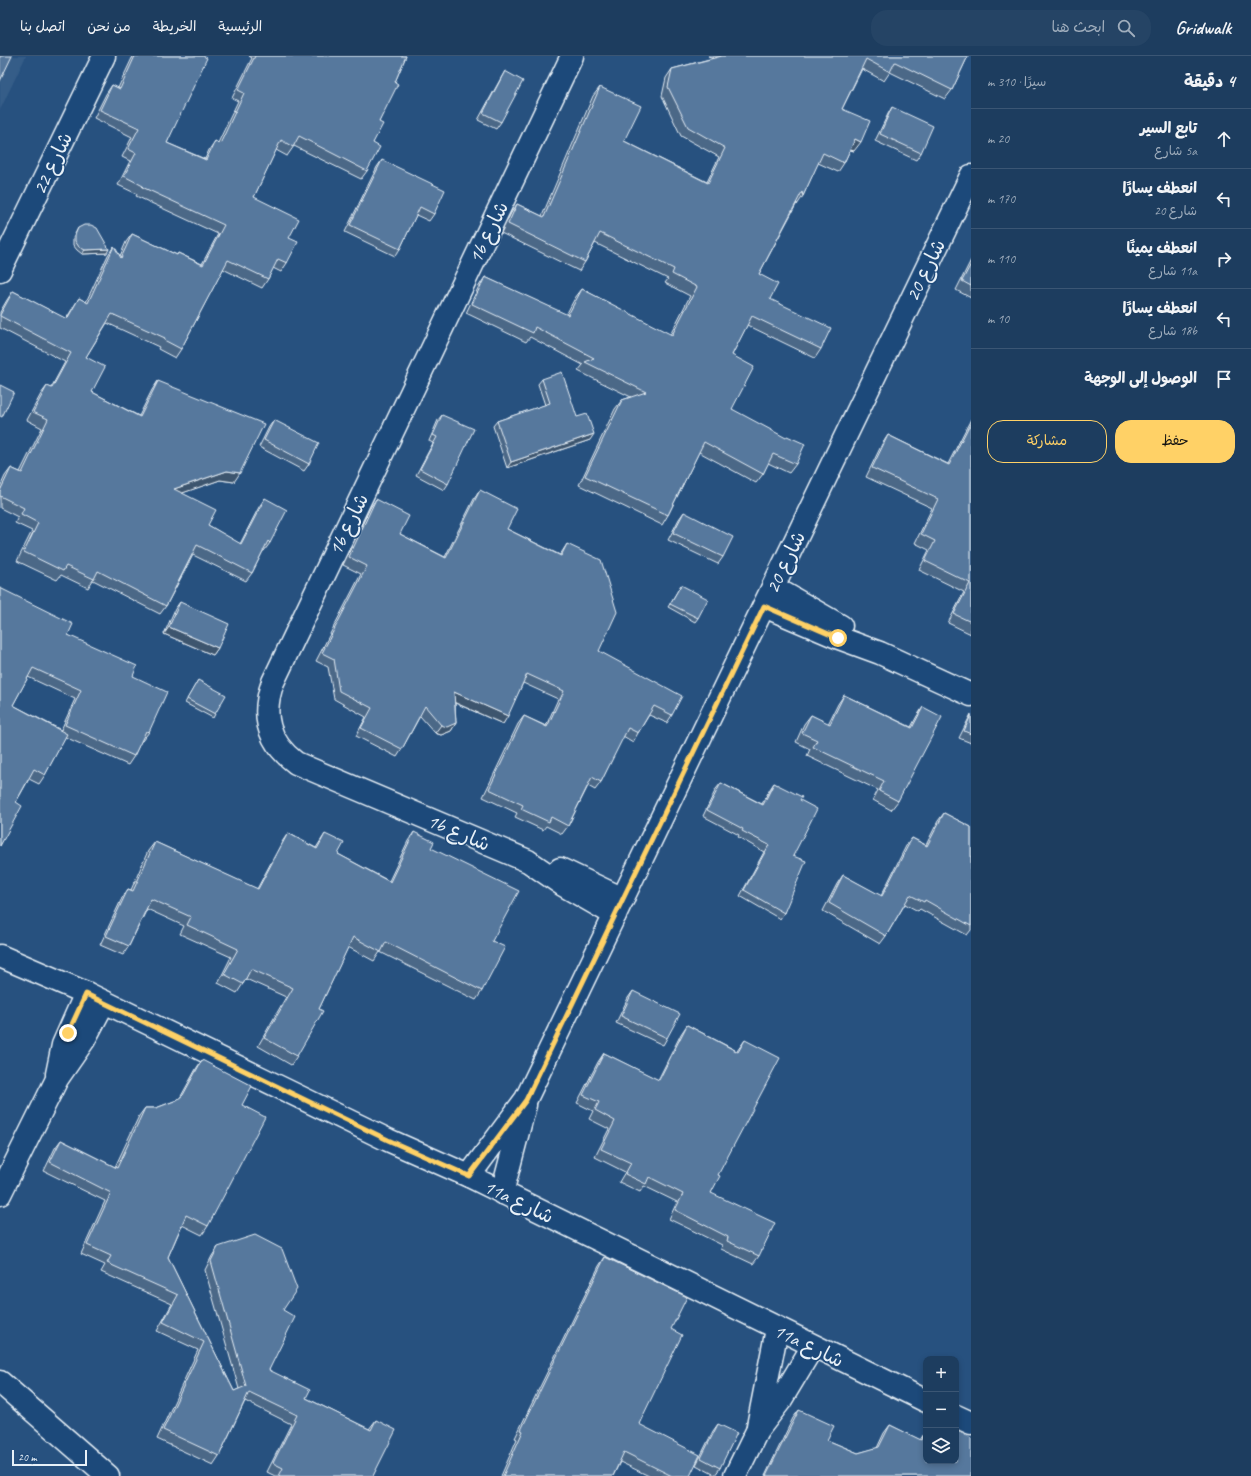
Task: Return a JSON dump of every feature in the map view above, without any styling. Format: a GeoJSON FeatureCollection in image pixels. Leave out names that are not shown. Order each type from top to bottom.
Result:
{"type":"FeatureCollection","features":[{"type":"Feature","properties":{"kind":"street","name":"شارع 22"},"geometry":{"type":"LineString","coordinates":[[0,270],[104,56]]}},
{"type":"Feature","properties":{"kind":"street","name":"1b شارع"},"geometry":{"type":"LineString","coordinates":[[572,56],[273,682],[268,695],[266,710],[269,727],[275,742],[286,756],[296,763],[528,861],[568,872],[619,907]]}},
{"type":"Feature","properties":{"kind":"street","name":"شارع 20"},"geometry":{"type":"LineString","coordinates":[[469,1176],[526,1100],[971,176]]}},
{"type":"Feature","properties":{"kind":"street"},"geometry":{"type":"LineString","coordinates":[[768,597],[843,627],[880,653],[971,695]]}},
{"type":"Feature","properties":{"kind":"street","name":"11a شارع"},"geometry":{"type":"LineString","coordinates":[[0,956],[95,998],[388,1140],[469,1176],[777,1329],[923,1400]]}},
{"type":"Feature","properties":{"kind":"street"},"geometry":{"type":"LineString","coordinates":[[0,1194],[57,1079],[84,1040],[95,998]]}},
{"type":"Feature","properties":{"kind":"street","name":"شارع 20"},"geometry":{"type":"LineString","coordinates":[[502,1192],[520,1131],[526,1100]]}},
{"type":"Feature","properties":{"kind":"street"},"geometry":{"type":"LineString","coordinates":[[757,1431],[777,1329]]}},
{"type":"Feature","properties":{"kind":"street"},"geometry":{"type":"LineString","coordinates":[[735,1476],[757,1431],[780,1401],[813,1346]]}},
{"type":"Feature","properties":{"kind":"street"},"geometry":{"type":"LineString","coordinates":[[0,1382],[108,1476]]}},
{"type":"Feature","properties":{"kind":"street"},"geometry":{"type":"LineString","coordinates":[[959,1417],[971,1423]]}},
{"type":"Feature","properties":{"kind":"shaded area"},"geometry":{"type":"Polygon","coordinates":[[[0,56],[26,56],[0,110],[0,56]]]}},
{"type":"Feature","properties":{"kind":"building"},"geometry":{"type":"Polygon","coordinates":[[[0,56],[12,56],[0,81],[0,56]]]}},
{"type":"Feature","properties":{"kind":"building"},"geometry":{"type":"Polygon","coordinates":[[[135,56],[203,56],[207,58],[167,143],[206,160],[215,141],[220,144],[244,93],[238,90],[255,56],[406,56],[395,82],[398,84],[379,122],[383,124],[373,143],[380,147],[367,171],[299,136],[293,147],[281,140],[254,197],[299,219],[289,238],[298,242],[287,263],[278,259],[268,279],[228,260],[181,349],[164,340],[165,338],[112,314],[86,357],[105,367],[92,392],[140,417],[158,381],[264,424],[240,473],[227,471],[174,489],[216,510],[208,525],[241,544],[265,498],[287,510],[270,543],[268,541],[252,573],[197,545],[166,606],[98,571],[94,579],[66,566],[63,571],[24,552],[38,523],[21,514],[24,508],[0,496],[0,491],[11,468],[22,473],[48,419],[33,412],[47,386],[52,388],[71,353],[0,316],[13,291],[67,319],[79,298],[88,303],[114,246],[121,258],[132,234],[177,255],[178,253],[203,265],[224,225],[142,187],[143,186],[124,176],[136,153],[128,149],[139,128],[100,110],[112,85],[120,89],[135,56]]]}},
{"type":"Feature","properties":{"kind":"building"},"geometry":{"type":"Polygon","coordinates":[[[722,56],[968,56],[952,90],[895,62],[890,72],[866,59],[842,109],[870,121],[861,142],[855,139],[844,163],[823,153],[803,196],[802,192],[759,274],[778,284],[770,299],[831,328],[821,349],[752,316],[732,355],[754,367],[732,409],[786,438],[787,436],[805,444],[796,464],[773,454],[763,474],[704,442],[668,515],[585,476],[622,400],[646,392],[585,362],[594,358],[535,327],[533,333],[472,304],[485,277],[568,315],[582,289],[672,335],[697,287],[672,274],[674,269],[600,233],[585,262],[508,224],[517,204],[544,217],[600,87],[641,106],[624,141],[708,183],[725,148],[688,127],[668,87],[672,69],[722,56]]]}},
{"type":"Feature","properties":{"kind":"building"},"geometry":{"type":"Polygon","coordinates":[[[505,71],[523,81],[501,122],[483,113],[505,71]]]}},
{"type":"Feature","properties":{"kind":"building"},"geometry":{"type":"Polygon","coordinates":[[[892,107],[933,126],[921,153],[880,134],[892,107]]]}},
{"type":"Feature","properties":{"kind":"building"},"geometry":{"type":"Polygon","coordinates":[[[382,160],[445,190],[434,214],[420,207],[400,249],[350,225],[382,160]]]}},
{"type":"Feature","properties":{"kind":"building"},"geometry":{"type":"Polygon","coordinates":[[[84,225],[91,225],[97,228],[109,249],[85,250],[79,247],[75,241],[75,235],[78,228],[84,225]]]}},
{"type":"Feature","properties":{"kind":"building"},"geometry":{"type":"Polygon","coordinates":[[[971,264],[971,286],[962,281],[971,264]]]}},
{"type":"Feature","properties":{"kind":"building"},"geometry":{"type":"Polygon","coordinates":[[[562,372],[577,417],[587,414],[594,434],[511,462],[497,421],[550,403],[542,379],[562,372]]]}},
{"type":"Feature","properties":{"kind":"building"},"geometry":{"type":"Polygon","coordinates":[[[0,385],[14,392],[2,417],[0,416],[0,385]]]}},
{"type":"Feature","properties":{"kind":"building"},"geometry":{"type":"Polygon","coordinates":[[[442,415],[474,429],[448,484],[420,469],[437,437],[433,435],[442,415]]]}},
{"type":"Feature","properties":{"kind":"building"},"geometry":{"type":"Polygon","coordinates":[[[274,420],[319,443],[309,464],[264,440],[274,420]]]}},
{"type":"Feature","properties":{"kind":"building"},"geometry":{"type":"Polygon","coordinates":[[[971,422],[971,622],[954,614],[970,583],[925,561],[935,541],[921,534],[938,499],[872,468],[888,435],[949,465],[971,422]]]}},
{"type":"Feature","properties":{"kind":"building"},"geometry":{"type":"Polygon","coordinates":[[[480,490],[517,509],[507,529],[561,556],[567,544],[601,560],[617,612],[599,651],[682,696],[672,715],[654,706],[638,733],[628,728],[601,782],[592,777],[568,826],[551,817],[549,822],[521,809],[523,805],[489,789],[524,716],[547,727],[564,691],[527,674],[508,716],[454,692],[456,723],[447,727],[441,725],[425,706],[402,749],[361,728],[372,708],[339,691],[334,659],[322,653],[367,566],[349,557],[376,499],[409,516],[400,534],[446,558],[480,490]]]}},
{"type":"Feature","properties":{"kind":"building"},"geometry":{"type":"Polygon","coordinates":[[[684,512],[733,537],[723,557],[673,533],[684,512]]]}},
{"type":"Feature","properties":{"kind":"building"},"geometry":{"type":"Polygon","coordinates":[[[681,585],[708,599],[698,618],[670,604],[681,585]]]}},
{"type":"Feature","properties":{"kind":"building"},"geometry":{"type":"Polygon","coordinates":[[[0,588],[73,624],[68,635],[137,666],[133,676],[167,692],[149,732],[146,731],[134,756],[65,725],[81,690],[33,668],[13,705],[67,734],[45,775],[34,769],[16,802],[22,806],[0,846],[1,798],[0,588]]]}},
{"type":"Feature","properties":{"kind":"building"},"geometry":{"type":"Polygon","coordinates":[[[180,602],[229,624],[218,648],[169,627],[180,602]]]}},
{"type":"Feature","properties":{"kind":"building"},"geometry":{"type":"Polygon","coordinates":[[[198,680],[226,695],[215,714],[187,699],[198,680]]]}},
{"type":"Feature","properties":{"kind":"building"},"geometry":{"type":"Polygon","coordinates":[[[844,695],[912,728],[923,707],[942,717],[898,801],[879,791],[884,781],[813,747],[817,740],[802,733],[811,715],[830,724],[844,695]]]}},
{"type":"Feature","properties":{"kind":"building"},"geometry":{"type":"Polygon","coordinates":[[[971,715],[971,734],[964,731],[971,715]]]}},
{"type":"Feature","properties":{"kind":"building"},"geometry":{"type":"Polygon","coordinates":[[[721,783],[763,805],[774,783],[802,797],[800,800],[817,809],[793,856],[806,861],[784,913],[744,890],[769,845],[707,810],[721,783]]]}},
{"type":"Feature","properties":{"kind":"building"},"geometry":{"type":"Polygon","coordinates":[[[944,813],[971,827],[971,926],[925,900],[924,902],[910,895],[886,936],[829,903],[843,875],[882,896],[912,838],[927,846],[944,813]]]}},
{"type":"Feature","properties":{"kind":"building"},"geometry":{"type":"Polygon","coordinates":[[[414,832],[434,842],[431,848],[519,891],[492,941],[505,947],[482,991],[386,942],[381,952],[353,937],[319,1009],[323,1011],[297,1056],[264,1038],[293,988],[251,969],[243,984],[224,974],[238,949],[187,925],[191,917],[151,899],[129,946],[106,936],[128,889],[133,891],[155,842],[258,889],[288,833],[317,849],[325,834],[344,843],[338,854],[390,882],[414,832]]]}},
{"type":"Feature","properties":{"kind":"building"},"geometry":{"type":"Polygon","coordinates":[[[633,991],[680,1014],[667,1038],[621,1016],[633,991]]]}},
{"type":"Feature","properties":{"kind":"building"},"geometry":{"type":"Polygon","coordinates":[[[687,1025],[738,1052],[745,1040],[780,1058],[718,1175],[720,1176],[711,1193],[775,1223],[759,1256],[727,1241],[728,1237],[675,1210],[683,1194],[649,1177],[646,1184],[625,1174],[631,1163],[601,1149],[615,1121],[595,1110],[599,1102],[583,1095],[604,1053],[659,1080],[687,1025]]]}},
{"type":"Feature","properties":{"kind":"building"},"geometry":{"type":"Polygon","coordinates":[[[202,1060],[252,1086],[242,1105],[265,1117],[208,1226],[186,1215],[168,1257],[234,1391],[246,1386],[211,1261],[218,1247],[255,1235],[282,1249],[297,1289],[283,1310],[295,1317],[269,1370],[310,1390],[306,1398],[371,1430],[376,1420],[396,1430],[373,1476],[279,1476],[283,1468],[273,1463],[297,1415],[249,1392],[219,1456],[163,1430],[204,1342],[163,1322],[178,1295],[107,1263],[111,1256],[87,1245],[111,1193],[50,1162],[61,1140],[117,1168],[145,1108],[156,1108],[177,1100],[183,1095],[202,1060]]]}},
{"type":"Feature","properties":{"kind":"building"},"geometry":{"type":"Polygon","coordinates":[[[605,1257],[687,1297],[671,1329],[682,1335],[639,1424],[700,1455],[690,1476],[672,1476],[624,1452],[613,1476],[503,1476],[523,1431],[521,1430],[605,1257]]]}},
{"type":"Feature","properties":{"kind":"building"},"geometry":{"type":"Polygon","coordinates":[[[799,1410],[834,1426],[827,1440],[858,1453],[879,1447],[890,1425],[921,1440],[923,1436],[923,1464],[959,1464],[959,1432],[971,1438],[971,1476],[766,1476],[799,1410]]]}},
{"type":"Feature","properties":{"kind":"building"},"geometry":{"type":"Polygon","coordinates":[[[718,1424],[737,1433],[720,1468],[701,1458],[718,1424]]]}},
{"type":"Feature","properties":{"kind":"route"},"geometry":{"type":"LineString","coordinates":[[68,1033],[86,994],[388,1140],[469,1176],[526,1100],[764,606],[838,638]]}}]}
